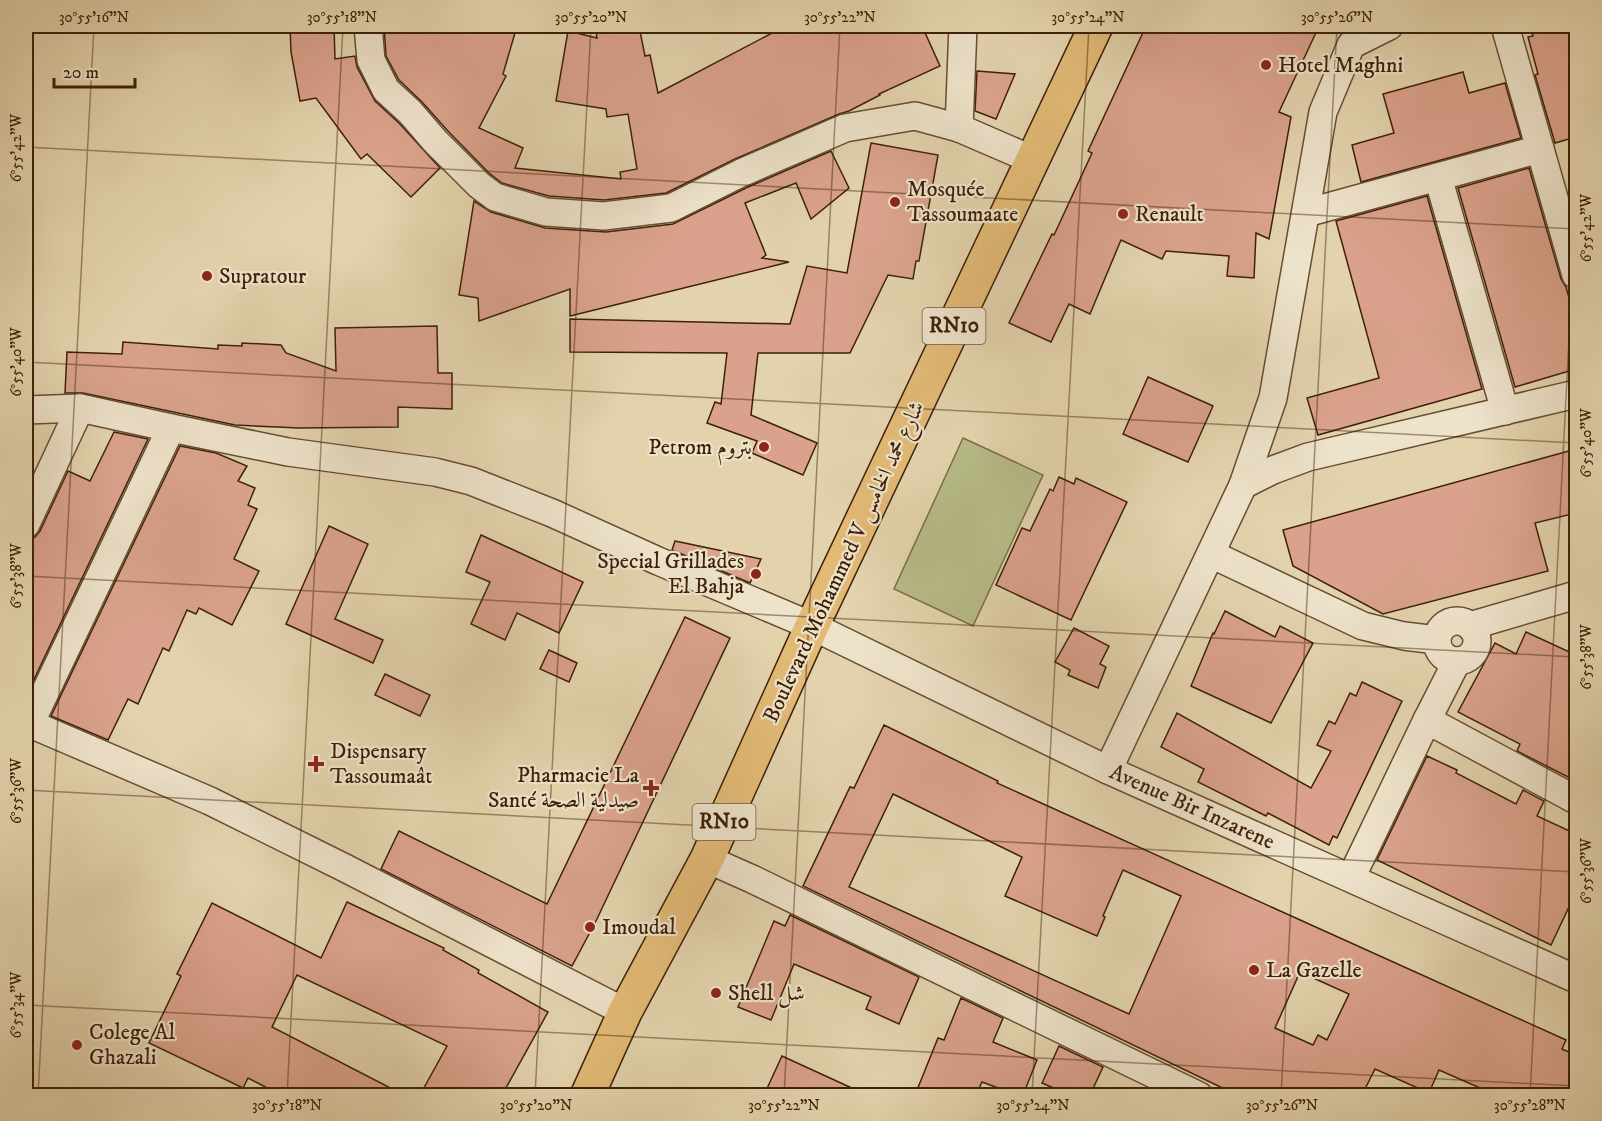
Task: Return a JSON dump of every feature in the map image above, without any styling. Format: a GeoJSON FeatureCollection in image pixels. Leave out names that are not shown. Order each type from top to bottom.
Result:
{"type":"FeatureCollection","features":[{"type":"Feature","properties":{"kind":"main road","name":"Boulevard Mohammed V شارع محمد الخامس"},"geometry":{"type":"LineString","coordinates":[[587,1095],[625,1012],[707,859],[812,626],[1096,26]]}},
{"type":"Feature","properties":{"kind":"street"},"geometry":{"type":"LineString","coordinates":[[368,26],[371,60],[386,90],[479,185],[495,197],[546,212],[604,216],[671,207],[741,173],[845,128],[915,117],[959,128],[1033,160]]}},
{"type":"Feature","properties":{"kind":"street"},"geometry":{"type":"LineString","coordinates":[[959,128],[963,26]]}},
{"type":"Feature","properties":{"kind":"street"},"geometry":{"type":"LineString","coordinates":[[1108,770],[1243,485],[1273,398],[1323,112],[1355,35],[1389,26]]}},
{"type":"Feature","properties":{"kind":"street"},"geometry":{"type":"LineString","coordinates":[[1505,26],[1576,275]]}},
{"type":"Feature","properties":{"kind":"street"},"geometry":{"type":"LineString","coordinates":[[1305,213],[1540,149]]}},
{"type":"Feature","properties":{"kind":"street"},"geometry":{"type":"LineString","coordinates":[[1438,177],[1505,411]]}},
{"type":"Feature","properties":{"kind":"street"},"geometry":{"type":"LineString","coordinates":[[1243,485],[1273,470],[1308,457],[1576,394]]}},
{"type":"Feature","properties":{"kind":"street"},"geometry":{"type":"LineString","coordinates":[[26,524],[80,408]]}},
{"type":"Feature","properties":{"kind":"street","name":"Avenue Bir Inzarene"},"geometry":{"type":"LineString","coordinates":[[26,410],[80,408],[288,452],[435,472],[471,481],[552,513],[812,626],[1108,770],[1576,979]]}},
{"type":"Feature","properties":{"kind":"street"},"geometry":{"type":"LineString","coordinates":[[171,428],[28,723],[210,801],[356,873],[625,1012]]}},
{"type":"Feature","properties":{"kind":"street"},"geometry":{"type":"LineString","coordinates":[[1211,555],[1363,626],[1404,636],[1437,640]]}},
{"type":"Feature","properties":{"kind":"street"},"geometry":{"type":"LineString","coordinates":[[1470,626],[1576,595]]}},
{"type":"Feature","properties":{"kind":"street"},"geometry":{"type":"LineString","coordinates":[[1453,622],[1462,622],[1470,626],[1475,634],[1476,644],[1473,652],[1466,659],[1456,661],[1449,660],[1442,655],[1437,640],[1439,631],[1445,625],[1453,622]]}},
{"type":"Feature","properties":{"kind":"street"},"geometry":{"type":"LineString","coordinates":[[1351,878],[1456,661]]}},
{"type":"Feature","properties":{"kind":"street"},"geometry":{"type":"LineString","coordinates":[[1427,720],[1576,800]]}},
{"type":"Feature","properties":{"kind":"street"},"geometry":{"type":"LineString","coordinates":[[707,859],[1199,1095]]}},
{"type":"Feature","properties":{"kind":"green space"},"geometry":{"type":"Polygon","coordinates":[[[963,438],[1043,475],[973,626],[894,589],[963,438]]]}},
{"type":"Feature","properties":{"kind":"building"},"geometry":{"type":"Polygon","coordinates":[[[290,26],[334,26],[335,59],[355,56],[357,67],[375,101],[399,123],[440,168],[411,197],[367,154],[361,159],[316,98],[300,101],[291,52],[290,26]]]}},
{"type":"Feature","properties":{"kind":"building"},"geometry":{"type":"Polygon","coordinates":[[[384,26],[517,26],[503,74],[506,76],[479,128],[523,148],[515,168],[621,179],[620,172],[637,169],[628,114],[607,117],[606,109],[556,101],[568,31],[597,38],[595,26],[639,26],[645,56],[650,55],[658,93],[774,32],[771,26],[922,26],[940,66],[879,94],[849,111],[735,159],[666,193],[604,200],[549,196],[502,183],[489,173],[399,80],[386,56],[384,26]]]}},
{"type":"Feature","properties":{"kind":"building"},"geometry":{"type":"Polygon","coordinates":[[[1146,26],[1319,26],[1279,112],[1291,117],[1269,239],[1256,233],[1254,278],[1227,276],[1229,256],[1166,251],[1162,259],[1121,240],[1090,314],[1069,304],[1051,342],[1009,323],[1052,234],[1054,235],[1092,153],[1088,151],[1146,26]]]}},
{"type":"Feature","properties":{"kind":"building"},"geometry":{"type":"Polygon","coordinates":[[[1530,26],[1576,26],[1576,137],[1555,143],[1535,75],[1538,74],[1528,37],[1533,36],[1530,26]]]}},
{"type":"Feature","properties":{"kind":"building"},"geometry":{"type":"Polygon","coordinates":[[[977,71],[1015,74],[996,119],[975,111],[977,71]]]}},
{"type":"Feature","properties":{"kind":"building"},"geometry":{"type":"Polygon","coordinates":[[[1463,72],[1469,93],[1505,83],[1521,138],[1361,182],[1352,145],[1394,133],[1383,94],[1463,72]]]}},
{"type":"Feature","properties":{"kind":"building"},"geometry":{"type":"Polygon","coordinates":[[[871,143],[938,155],[919,261],[916,261],[913,279],[888,275],[850,353],[758,353],[751,415],[817,443],[803,475],[752,453],[757,441],[707,423],[715,402],[721,404],[727,353],[570,352],[570,319],[790,324],[807,266],[847,273],[871,143]]]}},
{"type":"Feature","properties":{"kind":"building"},"geometry":{"type":"Polygon","coordinates":[[[831,151],[849,188],[811,219],[796,183],[745,203],[766,255],[762,258],[789,262],[570,316],[570,289],[479,321],[478,298],[459,295],[474,201],[491,212],[545,228],[606,232],[673,224],[748,187],[831,151]]]}},
{"type":"Feature","properties":{"kind":"building"},"geometry":{"type":"Polygon","coordinates":[[[1529,168],[1576,322],[1576,369],[1515,387],[1458,188],[1529,168]]]}},
{"type":"Feature","properties":{"kind":"building"},"geometry":{"type":"Polygon","coordinates":[[[1427,196],[1482,389],[1318,435],[1307,398],[1379,378],[1336,221],[1427,196]]]}},
{"type":"Feature","properties":{"kind":"building"},"geometry":{"type":"Polygon","coordinates":[[[437,326],[438,373],[452,373],[452,409],[398,407],[398,427],[299,428],[235,425],[83,393],[65,393],[67,352],[122,354],[123,342],[218,349],[218,345],[242,346],[242,343],[281,345],[286,353],[336,371],[335,328],[437,326]]]}},
{"type":"Feature","properties":{"kind":"building"},"geometry":{"type":"Polygon","coordinates":[[[1148,377],[1213,406],[1188,462],[1123,434],[1148,377]]]}},
{"type":"Feature","properties":{"kind":"building"},"geometry":{"type":"Polygon","coordinates":[[[114,432],[148,439],[28,692],[26,691],[26,547],[29,539],[35,537],[40,531],[68,471],[90,481],[114,432]]]}},
{"type":"Feature","properties":{"kind":"building"},"geometry":{"type":"Polygon","coordinates":[[[180,446],[216,453],[247,466],[238,481],[255,488],[248,505],[257,509],[234,559],[259,571],[232,625],[199,608],[196,614],[187,610],[169,651],[163,648],[138,704],[128,699],[108,740],[51,716],[180,446]]]}},
{"type":"Feature","properties":{"kind":"building"},"geometry":{"type":"Polygon","coordinates":[[[1576,449],[1576,513],[1535,523],[1548,571],[1383,614],[1293,566],[1283,530],[1576,449]]]}},
{"type":"Feature","properties":{"kind":"building"},"geometry":{"type":"Polygon","coordinates":[[[1059,477],[1074,484],[1076,478],[1127,502],[1071,620],[996,585],[1022,528],[1030,531],[1050,489],[1053,491],[1059,477]]]}},
{"type":"Feature","properties":{"kind":"building"},"geometry":{"type":"Polygon","coordinates":[[[329,526],[368,544],[335,619],[383,640],[373,663],[286,624],[329,526]]]}},
{"type":"Feature","properties":{"kind":"building"},"geometry":{"type":"Polygon","coordinates":[[[481,535],[583,582],[559,633],[517,613],[505,640],[471,624],[490,582],[466,572],[481,535]]]}},
{"type":"Feature","properties":{"kind":"building"},"geometry":{"type":"Polygon","coordinates":[[[675,541],[761,559],[750,583],[672,550],[675,541]]]}},
{"type":"Feature","properties":{"kind":"building"},"geometry":{"type":"Polygon","coordinates":[[[1225,611],[1275,637],[1280,626],[1313,643],[1271,723],[1191,686],[1213,633],[1225,611]]]}},
{"type":"Feature","properties":{"kind":"building"},"geometry":{"type":"Polygon","coordinates":[[[685,617],[730,638],[596,921],[572,966],[381,869],[399,831],[547,904],[685,617]]]}},
{"type":"Feature","properties":{"kind":"building"},"geometry":{"type":"Polygon","coordinates":[[[1074,628],[1109,646],[1100,664],[1106,667],[1098,688],[1068,675],[1070,670],[1055,662],[1074,628]]]}},
{"type":"Feature","properties":{"kind":"building"},"geometry":{"type":"Polygon","coordinates":[[[1526,632],[1576,655],[1576,781],[1517,751],[1520,744],[1458,712],[1495,643],[1516,654],[1526,632]]]}},
{"type":"Feature","properties":{"kind":"building"},"geometry":{"type":"Polygon","coordinates":[[[549,650],[577,663],[569,682],[540,669],[549,650]]]}},
{"type":"Feature","properties":{"kind":"building"},"geometry":{"type":"Polygon","coordinates":[[[385,674],[430,695],[420,716],[375,695],[385,674]]]}},
{"type":"Feature","properties":{"kind":"building"},"geometry":{"type":"Polygon","coordinates":[[[1362,682],[1402,701],[1337,838],[1333,836],[1329,845],[1268,813],[1266,816],[1198,782],[1204,769],[1161,747],[1177,713],[1311,788],[1331,751],[1317,745],[1329,721],[1335,724],[1350,693],[1356,696],[1362,682]]]}},
{"type":"Feature","properties":{"kind":"building"},"geometry":{"type":"Polygon","coordinates":[[[884,725],[998,781],[997,783],[1566,1040],[1562,1049],[1576,1055],[1576,1076],[1568,1095],[1496,1095],[1439,1070],[1429,1093],[1375,1069],[1362,1095],[1237,1095],[803,886],[850,787],[854,788],[884,725]],[[893,794],[849,887],[1129,1014],[1181,896],[1123,870],[1097,936],[1005,896],[1022,857],[893,794]],[[1300,972],[1275,1028],[1313,1045],[1318,1035],[1327,1040],[1349,994],[1300,972]]]}},
{"type":"Feature","properties":{"kind":"building"},"geometry":{"type":"Polygon","coordinates":[[[1427,756],[1457,770],[1456,773],[1516,804],[1523,790],[1544,801],[1537,816],[1576,834],[1576,892],[1551,945],[1377,860],[1427,756]]]}},
{"type":"Feature","properties":{"kind":"building"},"geometry":{"type":"Polygon","coordinates":[[[347,902],[444,948],[443,950],[479,970],[478,973],[548,1012],[502,1095],[420,1095],[447,1046],[297,975],[272,1027],[404,1095],[281,1095],[248,1078],[243,1088],[149,1043],[181,976],[177,974],[212,903],[321,958],[347,902]]]}},
{"type":"Feature","properties":{"kind":"building"},"geometry":{"type":"Polygon","coordinates":[[[790,915],[919,977],[899,1024],[866,1009],[871,997],[794,964],[771,1020],[738,1007],[774,921],[785,926],[790,915]]]}},
{"type":"Feature","properties":{"kind":"building"},"geometry":{"type":"Polygon","coordinates":[[[961,998],[1003,1018],[993,1042],[1037,1060],[1023,1095],[1017,1095],[982,1082],[976,1095],[915,1095],[938,1038],[944,1040],[961,998]]]}},
{"type":"Feature","properties":{"kind":"building"},"geometry":{"type":"Polygon","coordinates":[[[1059,1046],[1103,1067],[1090,1095],[1070,1095],[1042,1083],[1059,1046]]]}},
{"type":"Feature","properties":{"kind":"building"},"geometry":{"type":"Polygon","coordinates":[[[782,1056],[867,1095],[764,1095],[782,1056]]]}},
{"type":"Feature","properties":{"kind":"place","name":"Hotel Maghni"},"geometry":{"type":"Point","coordinates":[1266,65]}},
{"type":"Feature","properties":{"kind":"place","name":"Mosquée Tassoumaate"},"geometry":{"type":"Point","coordinates":[895,202]}},
{"type":"Feature","properties":{"kind":"place","name":"Renault"},"geometry":{"type":"Point","coordinates":[1123,214]}},
{"type":"Feature","properties":{"kind":"place","name":"Supratour"},"geometry":{"type":"Point","coordinates":[207,276]}},
{"type":"Feature","properties":{"kind":"place","name":"Petrom بتروم"},"geometry":{"type":"Point","coordinates":[764,447]}},
{"type":"Feature","properties":{"kind":"place","name":"Special Grillades El Bahja"},"geometry":{"type":"Point","coordinates":[756,574]}},
{"type":"Feature","properties":{"kind":"place","name":"Dispensary Tassoumaât"},"geometry":{"type":"Point","coordinates":[316,764]}},
{"type":"Feature","properties":{"kind":"place","name":"Pharmacie La Santé صيدلية الصحة"},"geometry":{"type":"Point","coordinates":[651,788]}},
{"type":"Feature","properties":{"kind":"place","name":"Imoudal"},"geometry":{"type":"Point","coordinates":[590,927]}},
{"type":"Feature","properties":{"kind":"place","name":"La Gazelle"},"geometry":{"type":"Point","coordinates":[1254,970]}},
{"type":"Feature","properties":{"kind":"place","name":"Shell شل"},"geometry":{"type":"Point","coordinates":[716,993]}},
{"type":"Feature","properties":{"kind":"place","name":"Colege Al Ghazali"},"geometry":{"type":"Point","coordinates":[77,1045]}}]}
